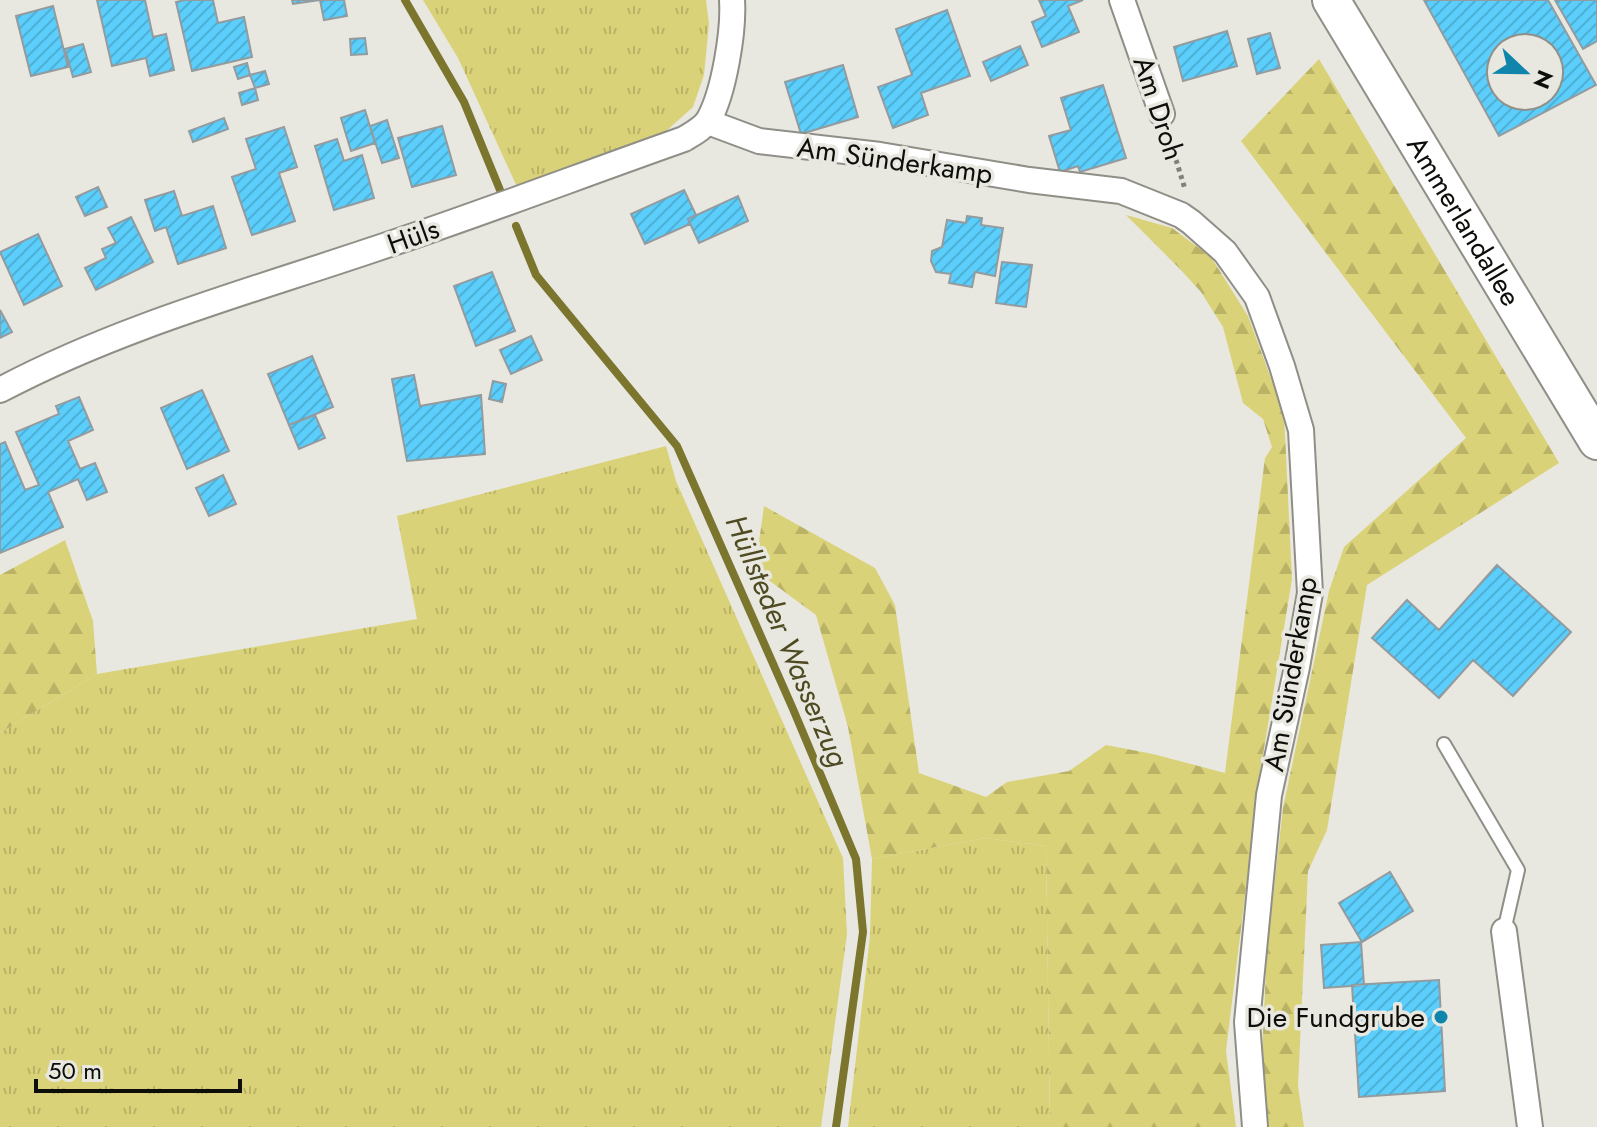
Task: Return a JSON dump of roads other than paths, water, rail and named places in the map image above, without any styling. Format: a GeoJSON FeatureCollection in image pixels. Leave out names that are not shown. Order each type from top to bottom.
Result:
{"type":"FeatureCollection","features":[{"type":"Feature","properties":{"kind":"main road","name":"Ammerlandallee"},"geometry":{"type":"LineString","coordinates":[[1331,0],[1597,441]]}},
{"type":"Feature","properties":{"kind":"street"},"geometry":{"type":"LineString","coordinates":[[708,122],[720,86],[732,0]]}},
{"type":"Feature","properties":{"kind":"street","name":"Am Droh"},"geometry":{"type":"LineString","coordinates":[[1122,0],[1162,114]]}},
{"type":"Feature","properties":{"kind":"street","name":"Am Sünderkamp"},"geometry":{"type":"LineString","coordinates":[[708,122],[759,141],[880,155],[1029,180],[1121,191],[1181,215],[1225,252],[1257,297],[1301,430],[1310,593],[1269,795],[1247,1022],[1255,1127]]}},
{"type":"Feature","properties":{"kind":"street","name":"Hüls"},"geometry":{"type":"LineString","coordinates":[[0,390],[53,362],[206,303],[370,251],[684,139],[708,122]]}},
{"type":"Feature","properties":{"kind":"street"},"geometry":{"type":"LineString","coordinates":[[1504,931],[1530,1127]]}},
{"type":"Feature","properties":{"kind":"lane"},"geometry":{"type":"LineString","coordinates":[[1444,744],[1518,870],[1504,931]]}},
{"type":"Feature","properties":{"kind":"waterway","name":"Hüllsteder Wasserzug"},"geometry":{"type":"LineString","coordinates":[[405,0],[464,102],[500,190]]}},
{"type":"Feature","properties":{"kind":"waterway","name":"Hüllsteder Wasserzug"},"geometry":{"type":"LineString","coordinates":[[516,226],[536,275],[677,446],[856,859],[863,932],[836,1127]]}},
{"type":"Feature","properties":{"kind":"place","name":"Die Fundgrube"},"geometry":{"type":"Point","coordinates":[1441,1017]}}]}
